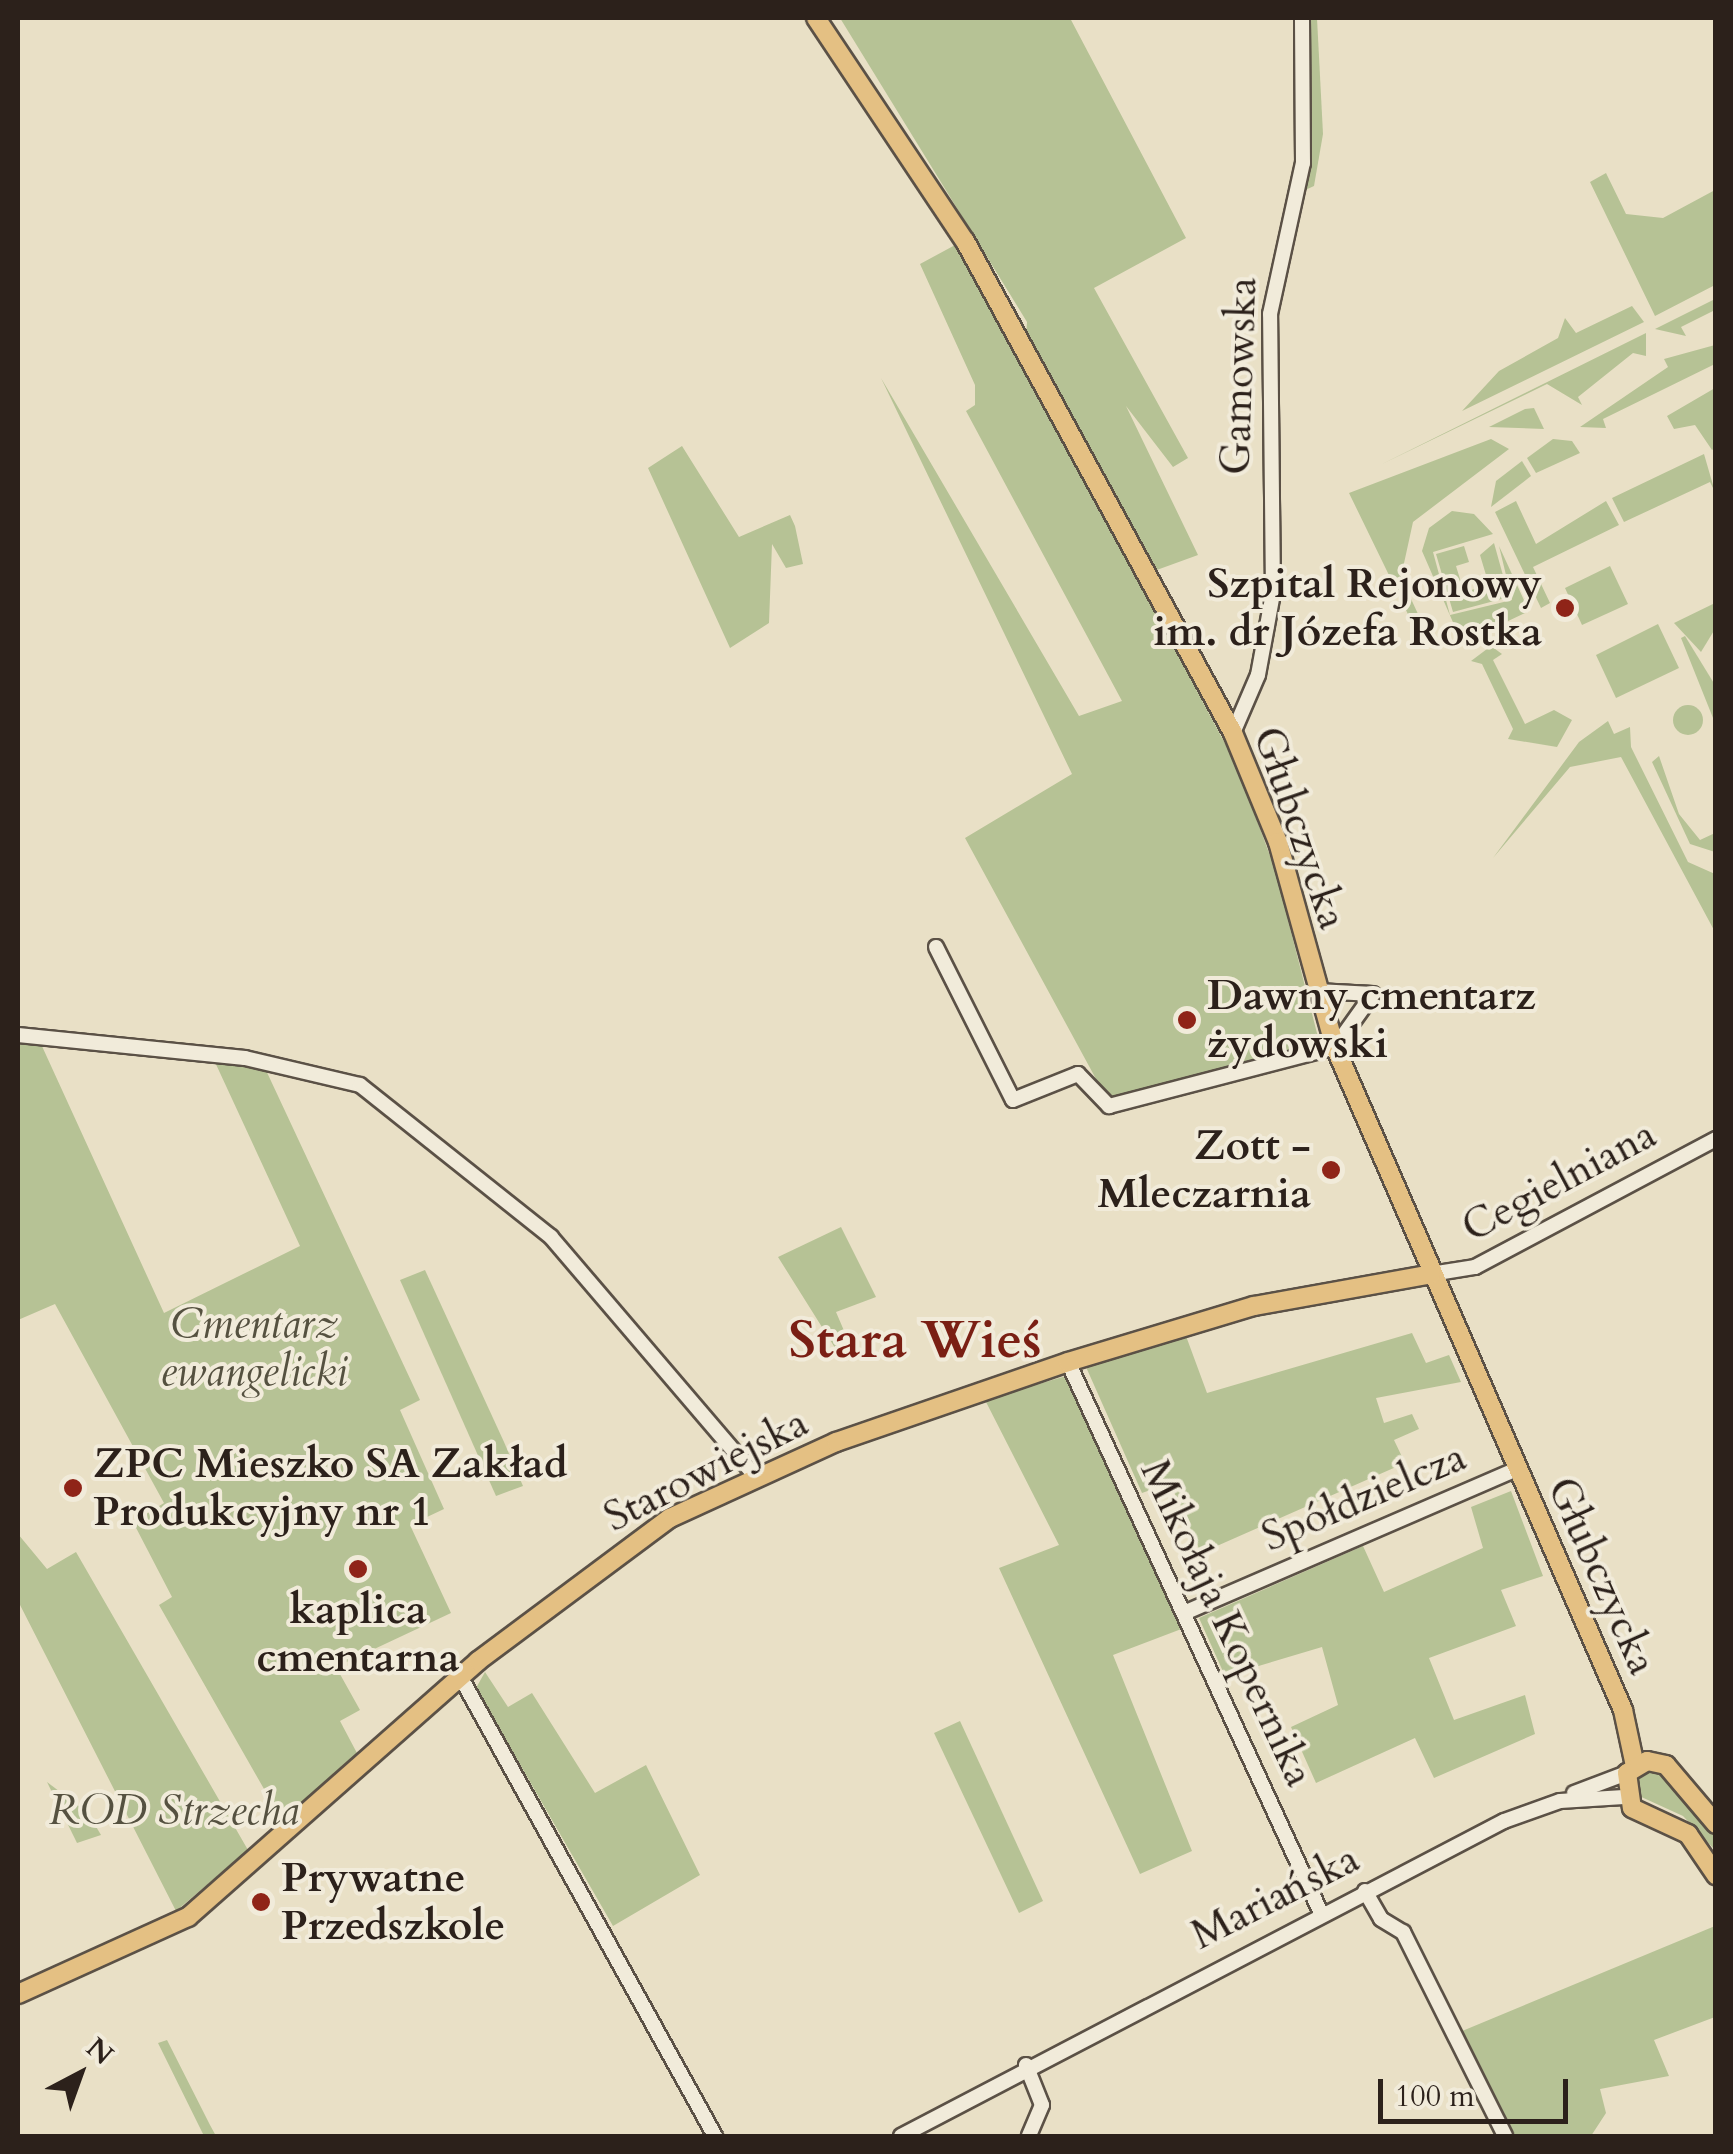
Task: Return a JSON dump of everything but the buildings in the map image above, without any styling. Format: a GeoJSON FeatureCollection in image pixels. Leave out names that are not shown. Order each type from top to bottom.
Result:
{"type":"FeatureCollection","features":[{"type":"Feature","properties":{"kind":"main road","name":"Głubczycka"},"geometry":{"type":"LineString","coordinates":[[816,18],[965,240],[1233,733],[1278,842],[1334,1047],[1623,1710],[1658,1761],[1716,1824]]}},
{"type":"Feature","properties":{"kind":"main road","name":"Starowiejska"},"geometry":{"type":"LineString","coordinates":[[18,1994],[183,1920],[460,1676],[670,1518],[836,1442],[1068,1362],[1254,1306],[1431,1274]]}},
{"type":"Feature","properties":{"kind":"main road","name":"Głubczycka"},"geometry":{"type":"LineString","coordinates":[[1623,1710],[1631,1770],[1624,1797]]}},
{"type":"Feature","properties":{"kind":"main road"},"geometry":{"type":"LineString","coordinates":[[1631,1770],[1658,1761]]}},
{"type":"Feature","properties":{"kind":"main road"},"geometry":{"type":"LineString","coordinates":[[1624,1797],[1688,1834],[1716,1875]]}},
{"type":"Feature","properties":{"kind":"street","name":"Gamowska"},"geometry":{"type":"LineString","coordinates":[[1233,733],[1258,675],[1273,593],[1270,314],[1303,163],[1302,18]]}},
{"type":"Feature","properties":{"kind":"street"},"geometry":{"type":"LineString","coordinates":[[936,947],[1013,1100],[1078,1074],[1109,1106],[1334,1047],[1373,994],[1317,991]]}},
{"type":"Feature","properties":{"kind":"street"},"geometry":{"type":"LineString","coordinates":[[18,1034],[245,1058],[360,1084],[550,1237],[752,1472]]}},
{"type":"Feature","properties":{"kind":"street","name":"Cegielniana"},"geometry":{"type":"LineString","coordinates":[[1431,1274],[1475,1267],[1716,1139]]}},
{"type":"Feature","properties":{"kind":"street","name":"Mikołaja Kopernika"},"geometry":{"type":"LineString","coordinates":[[1068,1362],[1322,1914]]}},
{"type":"Feature","properties":{"kind":"street","name":"Spółdzielcza"},"geometry":{"type":"LineString","coordinates":[[1184,1612],[1517,1469]]}},
{"type":"Feature","properties":{"kind":"street"},"geometry":{"type":"LineString","coordinates":[[460,1676],[715,2136]]}},
{"type":"Feature","properties":{"kind":"street","name":"Mariańska"},"geometry":{"type":"LineString","coordinates":[[901,2136],[1026,2065],[1364,1891],[1631,1770]]}},
{"type":"Feature","properties":{"kind":"street","name":"Mariańska"},"geometry":{"type":"LineString","coordinates":[[1560,1801],[1624,1797]]}},
{"type":"Feature","properties":{"kind":"street"},"geometry":{"type":"LineString","coordinates":[[1364,1891],[1381,1919],[1402,1932],[1505,2136]]}},
{"type":"Feature","properties":{"kind":"street"},"geometry":{"type":"LineString","coordinates":[[1026,2065],[1042,2105],[1029,2136]]}},
{"type":"Feature","properties":{"kind":"green space"},"geometry":{"type":"Polygon","coordinates":[[[840,18],[1070,18],[1186,238],[1094,288],[1188,458],[1173,467],[1126,406],[1198,555],[1154,571],[1026,338],[1027,322],[840,18]]]}},
{"type":"Feature","properties":{"kind":"green space"},"geometry":{"type":"Polygon","coordinates":[[[1306,18],[1317,18],[1323,134],[1314,186],[1303,191],[1306,18]]]}},
{"type":"Feature","properties":{"kind":"green space"},"geometry":{"type":"Polygon","coordinates":[[[1606,173],[1626,214],[1663,218],[1715,190],[1715,285],[1655,316],[1590,182],[1606,173]]]}},
{"type":"Feature","properties":{"kind":"green space"},"geometry":{"type":"Polygon","coordinates":[[[957,244],[1235,762],[1275,869],[1319,1041],[1108,1101],[965,838],[1072,774],[881,378],[1079,716],[1122,701],[966,411],[975,405],[975,385],[920,264],[957,244]]]}},
{"type":"Feature","properties":{"kind":"green space"},"geometry":{"type":"Polygon","coordinates":[[[1715,299],[1715,310],[1681,327],[1686,336],[1655,329],[1715,299]]]}},
{"type":"Feature","properties":{"kind":"green space"},"geometry":{"type":"Polygon","coordinates":[[[1632,306],[1644,322],[1462,411],[1499,371],[1558,338],[1565,318],[1576,333],[1632,306]]]}},
{"type":"Feature","properties":{"kind":"green space"},"geometry":{"type":"Polygon","coordinates":[[[1646,333],[1646,356],[1633,353],[1578,397],[1582,405],[1547,384],[1380,465],[1646,333]]]}},
{"type":"Feature","properties":{"kind":"green space"},"geometry":{"type":"Polygon","coordinates":[[[1715,345],[1715,364],[1603,419],[1606,428],[1580,427],[1668,367],[1664,359],[1715,345]]]}},
{"type":"Feature","properties":{"kind":"green space"},"geometry":{"type":"Polygon","coordinates":[[[1715,388],[1712,450],[1695,425],[1674,429],[1667,416],[1715,388]]]}},
{"type":"Feature","properties":{"kind":"green space"},"geometry":{"type":"Polygon","coordinates":[[[1534,408],[1544,429],[1489,427],[1525,409],[1534,408]]]}},
{"type":"Feature","properties":{"kind":"green space"},"geometry":{"type":"Polygon","coordinates":[[[1491,439],[1509,449],[1413,522],[1401,577],[1429,638],[1422,643],[1349,493],[1491,439]]]}},
{"type":"Feature","properties":{"kind":"green space"},"geometry":{"type":"Polygon","coordinates":[[[1553,439],[1572,441],[1580,453],[1536,473],[1527,458],[1553,439]]]}},
{"type":"Feature","properties":{"kind":"green space"},"geometry":{"type":"Polygon","coordinates":[[[682,446],[739,537],[790,515],[795,526],[803,564],[786,568],[772,544],[769,623],[730,648],[648,468],[682,446]]]}},
{"type":"Feature","properties":{"kind":"green space"},"geometry":{"type":"Polygon","coordinates":[[[1704,454],[1715,492],[1710,482],[1624,522],[1612,498],[1704,454]]]}},
{"type":"Feature","properties":{"kind":"green space"},"geometry":{"type":"Polygon","coordinates":[[[1522,461],[1531,476],[1491,507],[1496,481],[1522,461]]]}},
{"type":"Feature","properties":{"kind":"green space"},"geometry":{"type":"Polygon","coordinates":[[[1516,501],[1536,544],[1606,501],[1619,525],[1533,567],[1550,603],[1541,608],[1495,512],[1516,501]]]}},
{"type":"Feature","properties":{"kind":"green space"},"geometry":{"type":"Polygon","coordinates":[[[1452,511],[1474,514],[1493,534],[1433,552],[1450,615],[1512,600],[1499,546],[1529,611],[1462,643],[1422,551],[1429,528],[1452,511]]]}},
{"type":"Feature","properties":{"kind":"green space"},"geometry":{"type":"Polygon","coordinates":[[[1494,543],[1509,597],[1453,612],[1436,554],[1464,546],[1469,562],[1456,566],[1464,592],[1489,585],[1480,555],[1494,543]]]}},
{"type":"Feature","properties":{"kind":"green space"},"geometry":{"type":"Polygon","coordinates":[[[1610,566],[1628,604],[1582,625],[1565,588],[1610,566]]]}},
{"type":"Feature","properties":{"kind":"green space"},"geometry":{"type":"Polygon","coordinates":[[[1715,603],[1715,629],[1701,652],[1674,623],[1715,603]]]}},
{"type":"Feature","properties":{"kind":"green space"},"geometry":{"type":"Polygon","coordinates":[[[1658,624],[1679,668],[1616,698],[1596,655],[1658,624]]]}},
{"type":"Feature","properties":{"kind":"green space"},"geometry":{"type":"Polygon","coordinates":[[[1685,636],[1715,685],[1715,723],[1681,638],[1685,636]]]}},
{"type":"Feature","properties":{"kind":"green space"},"geometry":{"type":"Polygon","coordinates":[[[1491,646],[1502,654],[1493,660],[1525,724],[1554,710],[1572,720],[1557,747],[1508,739],[1513,729],[1482,664],[1471,661],[1491,646]]]}},
{"type":"Feature","properties":{"kind":"green space"},"geometry":{"type":"Polygon","coordinates":[[[1688,705],[1702,714],[1703,720],[1694,734],[1688,735],[1674,726],[1673,720],[1682,706],[1688,705]]]}},
{"type":"Feature","properties":{"kind":"green space"},"geometry":{"type":"Polygon","coordinates":[[[1608,721],[1614,734],[1630,727],[1631,747],[1688,862],[1715,874],[1715,932],[1621,757],[1570,767],[1493,858],[1579,742],[1608,721]]]}},
{"type":"Feature","properties":{"kind":"green space"},"geometry":{"type":"Polygon","coordinates":[[[1659,756],[1679,814],[1700,840],[1715,833],[1715,852],[1690,844],[1652,762],[1659,756]]]}},
{"type":"Feature","properties":{"kind":"green space","name":"Cmentarz ewangelicki"},"geometry":{"type":"Polygon","coordinates":[[[18,1041],[41,1044],[164,1313],[300,1246],[214,1060],[264,1066],[420,1400],[400,1410],[444,1509],[410,1525],[451,1613],[336,1667],[360,1710],[340,1721],[358,1755],[284,1824],[159,1605],[172,1597],[133,1522],[164,1503],[55,1304],[18,1320],[18,1041]]]}},
{"type":"Feature","properties":{"kind":"green space"},"geometry":{"type":"Polygon","coordinates":[[[841,1227],[876,1297],[836,1312],[854,1354],[842,1359],[778,1257],[841,1227]]]}},
{"type":"Feature","properties":{"kind":"green space"},"geometry":{"type":"Polygon","coordinates":[[[425,1270],[523,1486],[496,1496],[400,1280],[425,1270]]]}},
{"type":"Feature","properties":{"kind":"green space"},"geometry":{"type":"Polygon","coordinates":[[[1412,1333],[1426,1363],[1449,1355],[1461,1382],[1376,1398],[1384,1423],[1412,1414],[1419,1429],[1394,1440],[1405,1463],[1201,1553],[1170,1483],[1142,1493],[1086,1367],[1186,1336],[1207,1393],[1412,1333]]]}},
{"type":"Feature","properties":{"kind":"green space"},"geometry":{"type":"Polygon","coordinates":[[[1066,1376],[1184,1628],[1113,1655],[1192,1851],[1140,1874],[999,1568],[1059,1545],[985,1400],[1066,1376]]]}},
{"type":"Feature","properties":{"kind":"green space"},"geometry":{"type":"Polygon","coordinates":[[[1511,1491],[1543,1576],[1501,1590],[1516,1626],[1429,1658],[1454,1720],[1525,1695],[1535,1734],[1434,1778],[1415,1738],[1316,1783],[1291,1727],[1338,1705],[1322,1647],[1225,1676],[1199,1618],[1363,1546],[1384,1592],[1483,1548],[1471,1507],[1511,1491]]]}},
{"type":"Feature","properties":{"kind":"green space","name":"ROD Strzecha"},"geometry":{"type":"Polygon","coordinates":[[[18,1534],[47,1569],[76,1552],[248,1850],[176,1911],[18,1601],[18,1534]]]}},
{"type":"Feature","properties":{"kind":"green space"},"geometry":{"type":"Polygon","coordinates":[[[485,1672],[508,1707],[532,1693],[595,1793],[646,1765],[700,1875],[613,1926],[476,1688],[485,1672]]]}},
{"type":"Feature","properties":{"kind":"green space"},"geometry":{"type":"Polygon","coordinates":[[[960,1721],[1043,1901],[1019,1913],[934,1733],[960,1721]]]}},
{"type":"Feature","properties":{"kind":"green space"},"geometry":{"type":"Polygon","coordinates":[[[1655,1770],[1715,1833],[1715,1850],[1683,1816],[1637,1795],[1637,1778],[1655,1770]]]}},
{"type":"Feature","properties":{"kind":"green space"},"geometry":{"type":"Polygon","coordinates":[[[47,1782],[88,1813],[101,1835],[77,1843],[47,1782]]]}},
{"type":"Feature","properties":{"kind":"green space"},"geometry":{"type":"Polygon","coordinates":[[[1715,1926],[1715,2017],[1654,2040],[1669,2076],[1600,2089],[1606,2113],[1591,2136],[1513,2136],[1455,2034],[1715,1926]]]}},
{"type":"Feature","properties":{"kind":"green space"},"geometry":{"type":"Polygon","coordinates":[[[167,2040],[216,2136],[204,2136],[158,2043],[167,2040]]]}},
{"type":"Feature","properties":{"kind":"place","name":"Szpital Rejonowy im. dr Józefa Rostka"},"geometry":{"type":"Point","coordinates":[1565,608]}},
{"type":"Feature","properties":{"kind":"place","name":"Dawny cmentarz żydowski"},"geometry":{"type":"Point","coordinates":[1187,1020]}},
{"type":"Feature","properties":{"kind":"place","name":"Zott - Mleczarnia"},"geometry":{"type":"Point","coordinates":[1331,1170]}},
{"type":"Feature","properties":{"kind":"place","name":"ZPC Mieszko SA Zakład Produkcyjny nr 1"},"geometry":{"type":"Point","coordinates":[73,1488]}},
{"type":"Feature","properties":{"kind":"place","name":"kaplica cmentarna"},"geometry":{"type":"Point","coordinates":[358,1569]}},
{"type":"Feature","properties":{"kind":"place","name":"Prywatne Przedszkole"},"geometry":{"type":"Point","coordinates":[261,1902]}},
{"type":"Feature","properties":{"kind":"district","name":"Stara Wieś"},"geometry":{"type":"Point","coordinates":[915,1342]}}]}
